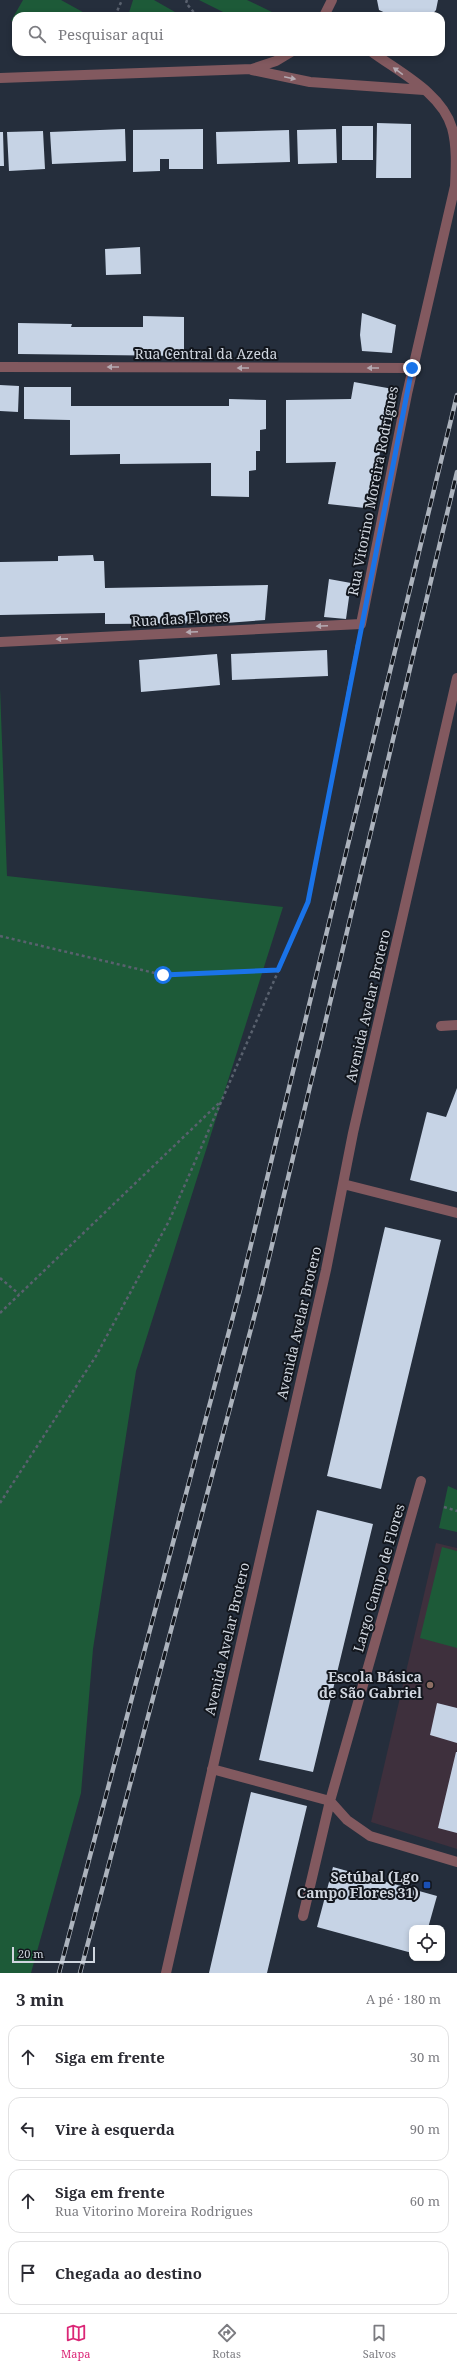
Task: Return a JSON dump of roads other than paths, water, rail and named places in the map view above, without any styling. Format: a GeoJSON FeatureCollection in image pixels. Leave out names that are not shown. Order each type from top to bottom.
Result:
{"type":"FeatureCollection","features":[{"type":"Feature","properties":{"kind":"street"},"geometry":{"type":"LineString","coordinates":[[326,12],[332,0]]}},
{"type":"Feature","properties":{"kind":"street"},"geometry":{"type":"LineString","coordinates":[[252,69],[276,61],[284,56]]}},
{"type":"Feature","properties":{"kind":"street","name":"Rua Vitorino Moreira Rodrigues"},"geometry":{"type":"LineString","coordinates":[[360,624],[412,368],[454,186],[456,160],[452,127],[435,99],[377,56]]}},
{"type":"Feature","properties":{"kind":"street"},"geometry":{"type":"LineString","coordinates":[[0,78],[252,69],[310,82],[424,90]]}},
{"type":"Feature","properties":{"kind":"street","name":"Rua Central da Azeda"},"geometry":{"type":"LineString","coordinates":[[0,367],[412,368]]}},
{"type":"Feature","properties":{"kind":"street","name":"Rua das Flores"},"geometry":{"type":"LineString","coordinates":[[0,642],[360,624]]}},
{"type":"Feature","properties":{"kind":"street","name":"Avenida Avelar Brotero"},"geometry":{"type":"LineString","coordinates":[[166,1973],[326,1270],[353,1133],[457,678]]}},
{"type":"Feature","properties":{"kind":"street"},"geometry":{"type":"LineString","coordinates":[[441,1026],[457,1025]]}},
{"type":"Feature","properties":{"kind":"street"},"geometry":{"type":"LineString","coordinates":[[343,1184],[457,1213]]}},
{"type":"Feature","properties":{"kind":"street","name":"Largo Campo de Flores"},"geometry":{"type":"LineString","coordinates":[[303,1916],[330,1801],[421,1481]]}},
{"type":"Feature","properties":{"kind":"street"},"geometry":{"type":"LineString","coordinates":[[212,1768],[330,1801],[348,1820],[370,1836],[457,1862]]}},
{"type":"Feature","properties":{"kind":"railway"},"geometry":{"type":"LineString","coordinates":[[59,1973],[240,1290],[457,395]]}},
{"type":"Feature","properties":{"kind":"railway"},"geometry":{"type":"LineString","coordinates":[[80,1973],[261,1291],[457,472]]}},
{"type":"Feature","properties":{"kind":"place","name":"Escola Básica de São Gabriel"},"geometry":{"type":"Point","coordinates":[430,1685]}},
{"type":"Feature","properties":{"kind":"place","name":"Setúbal (Lgo Campo Flores 31)"},"geometry":{"type":"Point","coordinates":[427,1885]}}]}
